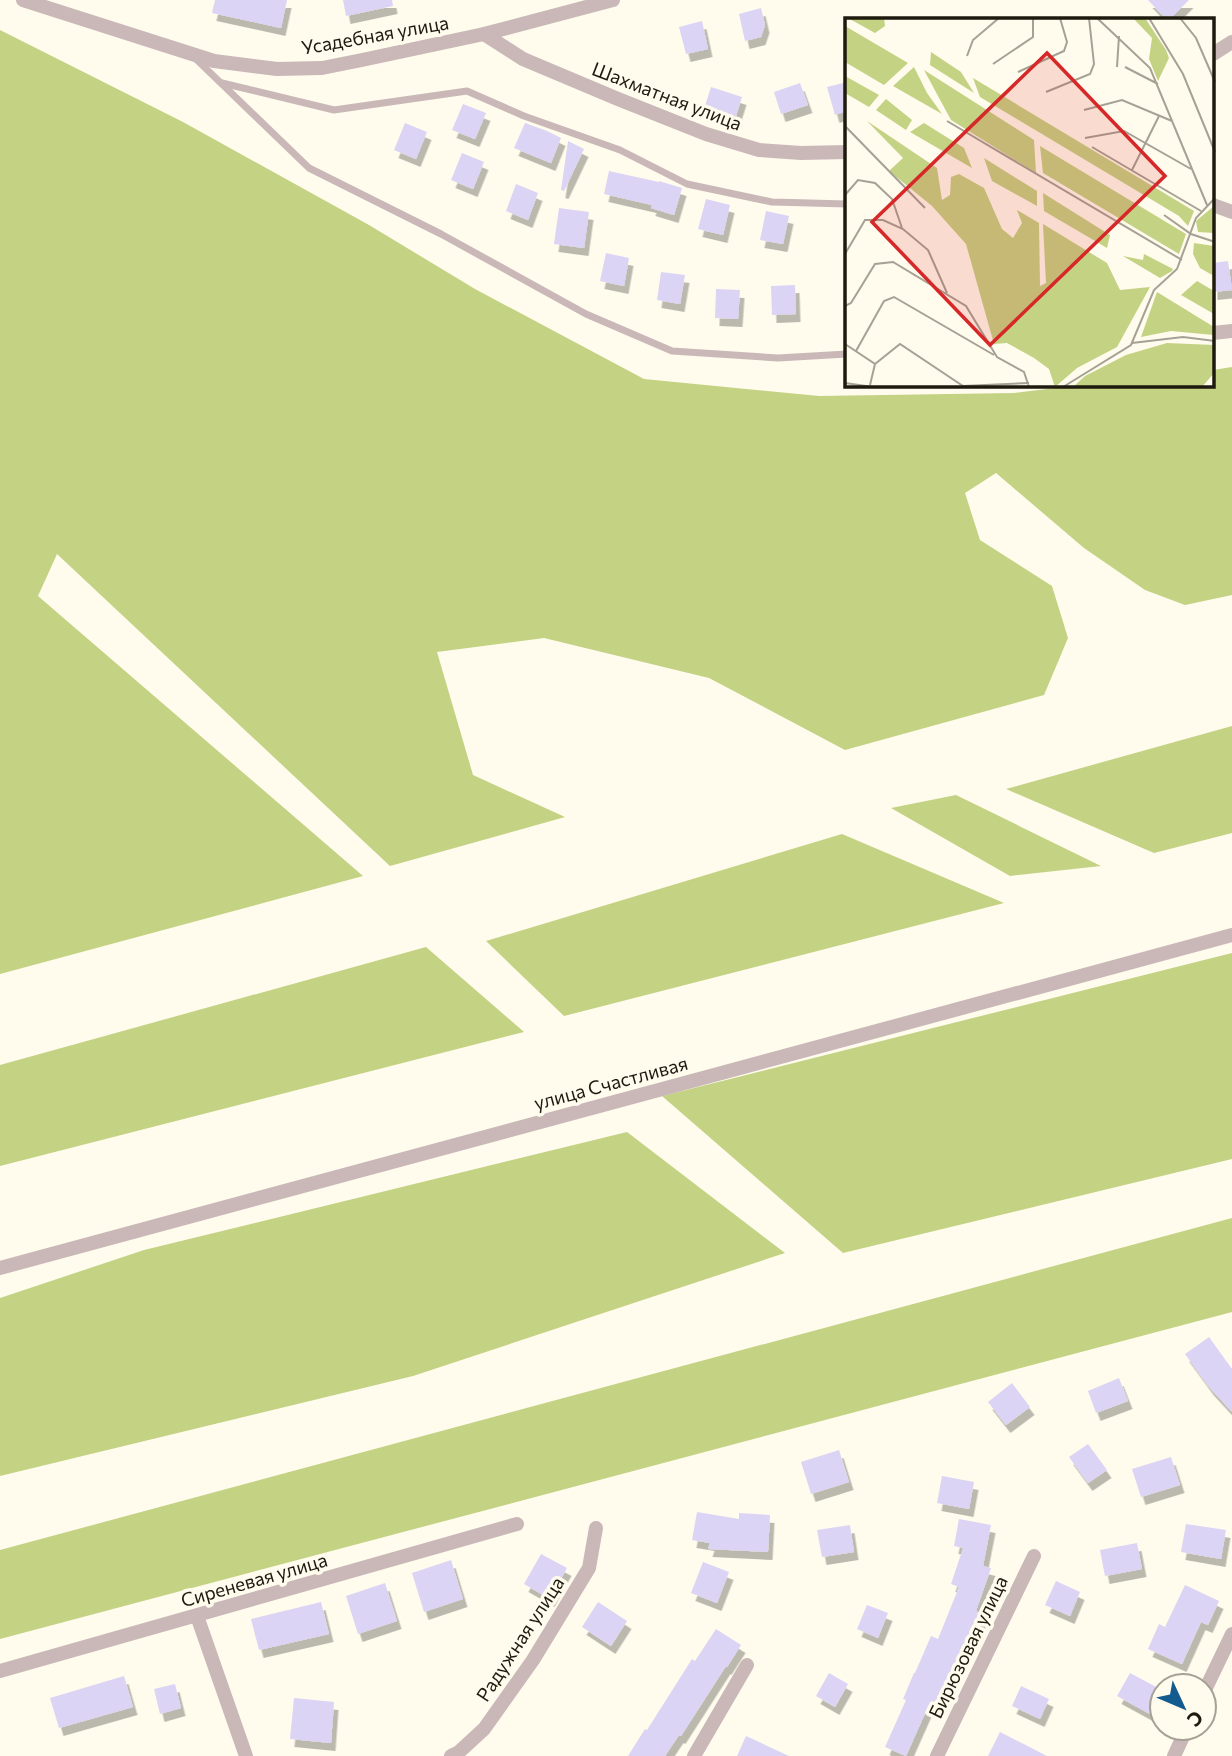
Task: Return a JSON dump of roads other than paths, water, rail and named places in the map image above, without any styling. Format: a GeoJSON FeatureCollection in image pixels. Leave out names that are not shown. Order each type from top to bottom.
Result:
{"type":"FeatureCollection","features":[{"type":"Feature","properties":{"kind":"street","name":"Усадебная улица"},"geometry":{"type":"LineString","coordinates":[[23,0],[214,61],[276,69],[321,68],[484,34],[613,0]]}},
{"type":"Feature","properties":{"kind":"street","name":"Шахматная улица"},"geometry":{"type":"LineString","coordinates":[[484,34],[523,59],[706,134],[759,150],[845,152]]}},
{"type":"Feature","properties":{"kind":"street"},"geometry":{"type":"LineString","coordinates":[[1214,53],[1232,42]]}},
{"type":"Feature","properties":{"kind":"street"},"geometry":{"type":"LineString","coordinates":[[1214,205],[1232,212]]}},
{"type":"Feature","properties":{"kind":"street"},"geometry":{"type":"LineString","coordinates":[[1214,333],[1232,331]]}},
{"type":"Feature","properties":{"kind":"street","name":"улица Счастливая"},"geometry":{"type":"LineString","coordinates":[[0,1268],[1232,935]]}},
{"type":"Feature","properties":{"kind":"street","name":"Сиреневая улица"},"geometry":{"type":"LineString","coordinates":[[0,1671],[517,1524]]}},
{"type":"Feature","properties":{"kind":"street","name":"Радужная улица"},"geometry":{"type":"LineString","coordinates":[[451,1756],[484,1729],[533,1660],[589,1568],[596,1528]]}},
{"type":"Feature","properties":{"kind":"street","name":"Бирюзовая улица"},"geometry":{"type":"LineString","coordinates":[[937,1756],[1034,1556]]}},
{"type":"Feature","properties":{"kind":"street"},"geometry":{"type":"LineString","coordinates":[[197,1616],[246,1756]]}},
{"type":"Feature","properties":{"kind":"street"},"geometry":{"type":"LineString","coordinates":[[1214,1672],[1232,1634]]}},
{"type":"Feature","properties":{"kind":"street"},"geometry":{"type":"LineString","coordinates":[[694,1756],[747,1665]]}},
{"type":"Feature","properties":{"kind":"lane"},"geometry":{"type":"LineString","coordinates":[[191,54],[309,168],[441,234],[586,314],[673,351],[778,358],[845,354]]}},
{"type":"Feature","properties":{"kind":"lane"},"geometry":{"type":"LineString","coordinates":[[220,82],[334,110],[467,91],[524,116],[620,150],[687,184],[772,202],[845,204]]}}]}
